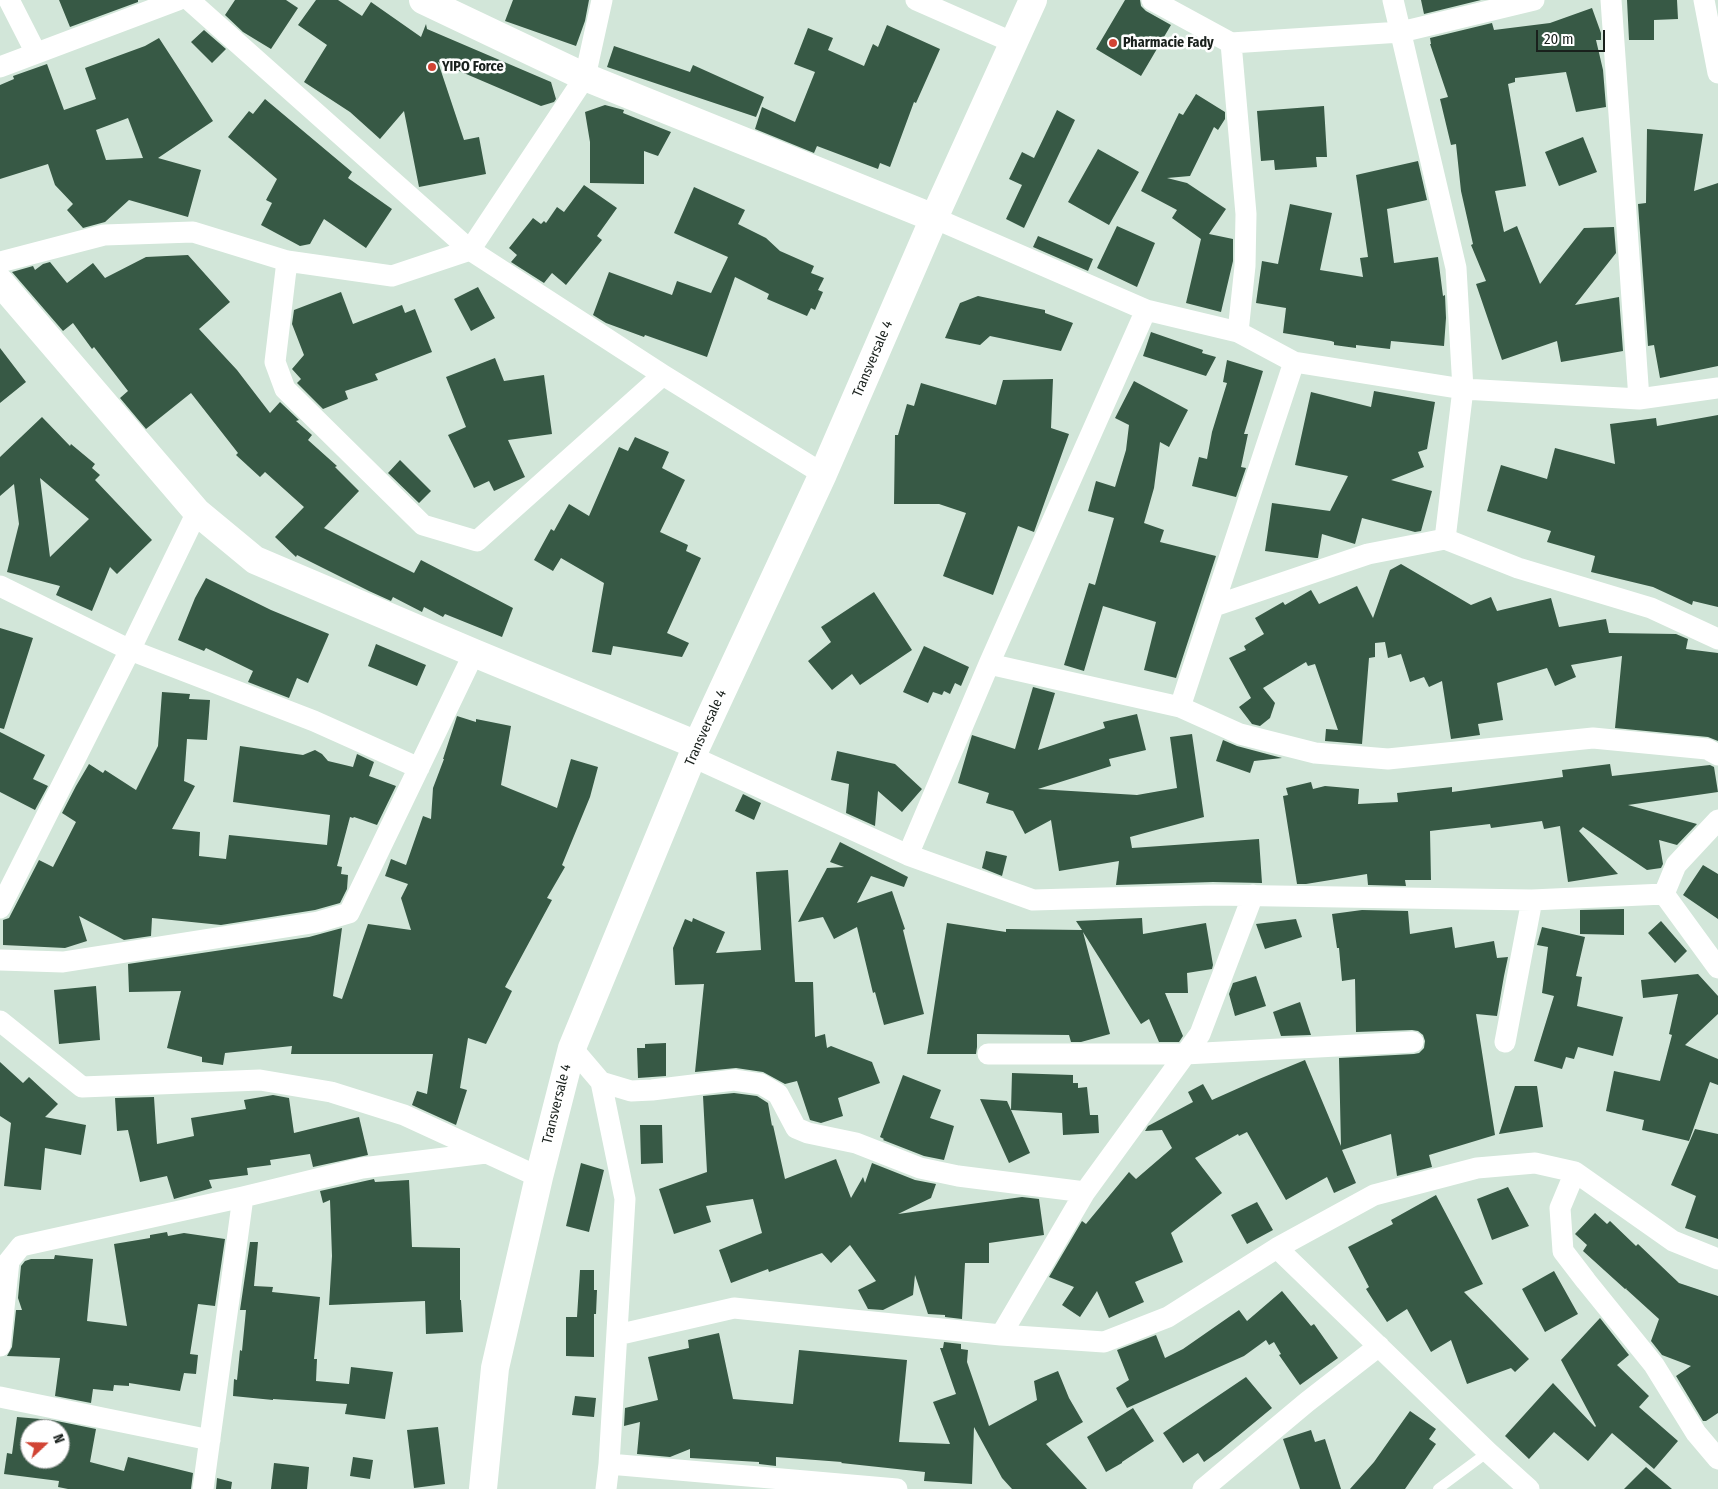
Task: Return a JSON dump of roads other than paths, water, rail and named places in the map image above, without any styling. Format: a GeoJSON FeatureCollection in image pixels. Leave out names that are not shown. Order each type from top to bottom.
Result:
{"type":"FeatureCollection","features":[{"type":"Feature","properties":{"kind":"main road"},"geometry":{"type":"LineString","coordinates":[[423,0],[585,77],[934,218]]}},
{"type":"Feature","properties":{"kind":"main road","name":"Transversale 4"},"geometry":{"type":"LineString","coordinates":[[483,1489],[495,1368],[539,1177],[572,1048],[695,751],[823,474],[934,218],[1033,0]]}},
{"type":"Feature","properties":{"kind":"main road"},"geometry":{"type":"LineString","coordinates":[[0,282],[197,512],[255,560],[474,653],[695,751]]}},
{"type":"Feature","properties":{"kind":"street"},"geometry":{"type":"LineString","coordinates":[[9,0],[36,53]]}},
{"type":"Feature","properties":{"kind":"street"},"geometry":{"type":"LineString","coordinates":[[0,67],[178,0]]}},
{"type":"Feature","properties":{"kind":"street"},"geometry":{"type":"LineString","coordinates":[[189,0],[470,250],[662,375],[823,474]]}},
{"type":"Feature","properties":{"kind":"street"},"geometry":{"type":"LineString","coordinates":[[0,262],[104,235],[193,232],[287,261],[392,276],[470,250],[585,77],[602,0]]}},
{"type":"Feature","properties":{"kind":"street"},"geometry":{"type":"LineString","coordinates":[[916,0],[1014,43]]}},
{"type":"Feature","properties":{"kind":"street"},"geometry":{"type":"LineString","coordinates":[[1152,0],[1230,43],[1401,32],[1534,0]]}},
{"type":"Feature","properties":{"kind":"street"},"geometry":{"type":"LineString","coordinates":[[1393,0],[1456,268],[1463,389],[1445,539]]}},
{"type":"Feature","properties":{"kind":"street"},"geometry":{"type":"LineString","coordinates":[[1611,0],[1639,399]]}},
{"type":"Feature","properties":{"kind":"street"},"geometry":{"type":"LineString","coordinates":[[1704,0],[1718,73]]}},
{"type":"Feature","properties":{"kind":"street"},"geometry":{"type":"LineString","coordinates":[[1230,43],[1246,214],[1245,266],[1238,332]]}},
{"type":"Feature","properties":{"kind":"street"},"geometry":{"type":"LineString","coordinates":[[934,218],[1146,310],[1238,332],[1294,362],[1463,389],[1639,399],[1718,388]]}},
{"type":"Feature","properties":{"kind":"street"},"geometry":{"type":"LineString","coordinates":[[287,261],[275,362],[285,389],[423,525],[477,541],[662,375]]}},
{"type":"Feature","properties":{"kind":"street"},"geometry":{"type":"LineString","coordinates":[[908,855],[989,664],[1146,310]]}},
{"type":"Feature","properties":{"kind":"street"},"geometry":{"type":"LineString","coordinates":[[1180,707],[1294,362]]}},
{"type":"Feature","properties":{"kind":"street"},"geometry":{"type":"LineString","coordinates":[[0,908],[197,512]]}},
{"type":"Feature","properties":{"kind":"street"},"geometry":{"type":"LineString","coordinates":[[1214,606],[1368,554],[1445,539],[1518,568],[1651,608],[1718,639]]}},
{"type":"Feature","properties":{"kind":"street"},"geometry":{"type":"LineString","coordinates":[[0,586],[130,650],[314,721],[419,768]]}},
{"type":"Feature","properties":{"kind":"street"},"geometry":{"type":"LineString","coordinates":[[0,960],[63,962],[318,922],[349,913],[474,653]]}},
{"type":"Feature","properties":{"kind":"street"},"geometry":{"type":"LineString","coordinates":[[989,664],[1180,707],[1240,734],[1315,753],[1388,759],[1593,738],[1707,749],[1718,755]]}},
{"type":"Feature","properties":{"kind":"street"},"geometry":{"type":"LineString","coordinates":[[695,751],[908,855],[1033,900],[1213,895],[1532,900],[1664,894]]}},
{"type":"Feature","properties":{"kind":"street"},"geometry":{"type":"LineString","coordinates":[[1664,894],[1676,865],[1718,820]]}},
{"type":"Feature","properties":{"kind":"street"},"geometry":{"type":"LineString","coordinates":[[1664,894],[1718,968]]}},
{"type":"Feature","properties":{"kind":"street"},"geometry":{"type":"LineString","coordinates":[[1001,1335],[1084,1192],[1200,1034],[1253,895]]}},
{"type":"Feature","properties":{"kind":"street"},"geometry":{"type":"LineString","coordinates":[[1505,1042],[1532,900]]}},
{"type":"Feature","properties":{"kind":"street"},"geometry":{"type":"LineString","coordinates":[[0,1021],[82,1087],[260,1080],[331,1092],[394,1112],[539,1177]]}},
{"type":"Feature","properties":{"kind":"street"},"geometry":{"type":"LineString","coordinates":[[988,1054],[1185,1054],[1413,1042]]}},
{"type":"Feature","properties":{"kind":"street"},"geometry":{"type":"LineString","coordinates":[[572,1048],[601,1082],[625,1199],[606,1489]]}},
{"type":"Feature","properties":{"kind":"street"},"geometry":{"type":"LineString","coordinates":[[601,1082],[631,1091],[734,1080],[761,1084],[778,1094],[796,1128],[808,1133],[856,1143],[920,1168],[958,1176],[1084,1192]]}},
{"type":"Feature","properties":{"kind":"street"},"geometry":{"type":"LineString","coordinates":[[0,1346],[9,1261],[21,1246],[243,1197],[362,1168],[486,1153]]}},
{"type":"Feature","properties":{"kind":"street"},"geometry":{"type":"LineString","coordinates":[[617,1335],[734,1308],[1001,1335],[1104,1342],[1168,1317],[1277,1248],[1374,1195],[1477,1168],[1535,1163],[1575,1172],[1673,1241],[1718,1259]]}},
{"type":"Feature","properties":{"kind":"street"},"geometry":{"type":"LineString","coordinates":[[1575,1172],[1560,1208],[1563,1250],[1654,1365],[1696,1433],[1718,1460]]}},
{"type":"Feature","properties":{"kind":"street"},"geometry":{"type":"LineString","coordinates":[[203,1489],[243,1197]]}},
{"type":"Feature","properties":{"kind":"street"},"geometry":{"type":"LineString","coordinates":[[1277,1248],[1488,1452],[1529,1489]]}},
{"type":"Feature","properties":{"kind":"street"},"geometry":{"type":"LineString","coordinates":[[1203,1489],[1307,1402],[1379,1346]]}},
{"type":"Feature","properties":{"kind":"street"},"geometry":{"type":"LineString","coordinates":[[0,1397],[210,1440]]}},
{"type":"Feature","properties":{"kind":"street"},"geometry":{"type":"LineString","coordinates":[[609,1464],[897,1489]]}},
{"type":"Feature","properties":{"kind":"lane"},"geometry":{"type":"LineString","coordinates":[[1438,1489],[1488,1452]]}},
{"type":"Feature","properties":{"kind":"place","name":"Pharmacie Fady"},"geometry":{"type":"Point","coordinates":[1113,43]}},
{"type":"Feature","properties":{"kind":"place","name":"YIPO Force"},"geometry":{"type":"Point","coordinates":[432,67]}}]}
